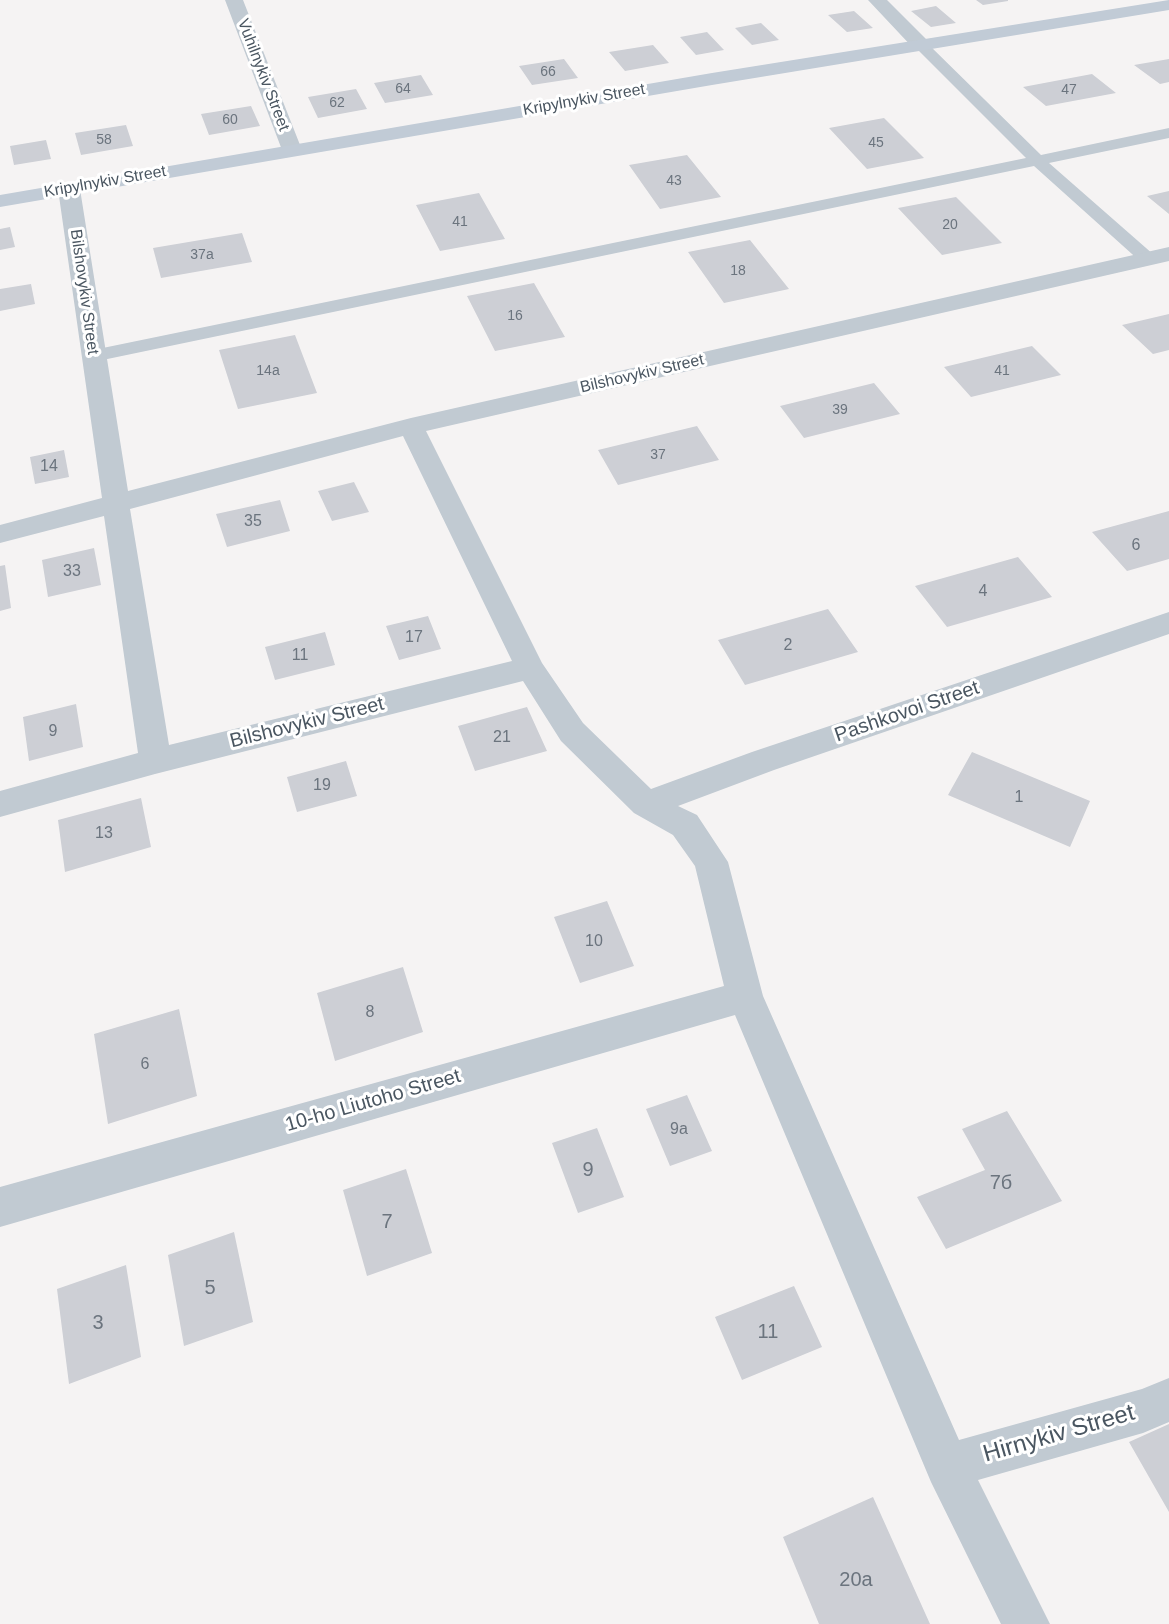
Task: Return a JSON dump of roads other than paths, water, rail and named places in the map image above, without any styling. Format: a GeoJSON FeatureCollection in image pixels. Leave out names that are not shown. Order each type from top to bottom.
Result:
{"type":"FeatureCollection","features":[{"type":"Feature","properties":{"kind":"street","name":"Vuhilnykiv Street"},"geometry":{"type":"LineString","coordinates":[[234,0],[292,150]]}},
{"type":"Feature","properties":{"kind":"street"},"geometry":{"type":"LineString","coordinates":[[877,0],[922,46]]}},
{"type":"Feature","properties":{"kind":"street","name":"Kripylnykiv Street"},"geometry":{"type":"LineString","coordinates":[[0,201],[292,150],[1169,5]]}},
{"type":"Feature","properties":{"kind":"street","name":"Bilshovykiv Street"},"geometry":{"type":"LineString","coordinates":[[69,189],[93,356],[118,502],[155,761]]}},
{"type":"Feature","properties":{"kind":"street","name":"Bilshovykiv Street"},"geometry":{"type":"LineString","coordinates":[[0,534],[411,426],[1159,256]]}},
{"type":"Feature","properties":{"kind":"street"},"geometry":{"type":"LineString","coordinates":[[411,426],[530,668],[572,732],[646,804],[685,825],[711,862],[745,996],[947,1466],[1026,1624]]}},
{"type":"Feature","properties":{"kind":"street","name":"Pashkovoi Street"},"geometry":{"type":"LineString","coordinates":[[646,804],[763,761],[1169,623]]}},
{"type":"Feature","properties":{"kind":"street","name":"Bilshovykiv Street"},"geometry":{"type":"LineString","coordinates":[[0,804],[155,761],[530,668]]}},
{"type":"Feature","properties":{"kind":"street","name":"10-ho Liutoho Street"},"geometry":{"type":"LineString","coordinates":[[0,1207],[745,996]]}},
{"type":"Feature","properties":{"kind":"street","name":"Hirnykiv Street"},"geometry":{"type":"LineString","coordinates":[[947,1466],[1143,1411],[1169,1400]]}},
{"type":"Feature","properties":{"kind":"lane"},"geometry":{"type":"LineString","coordinates":[[922,46],[1038,161],[1159,256]]}},
{"type":"Feature","properties":{"kind":"lane"},"geometry":{"type":"LineString","coordinates":[[93,356],[1169,133]]}}]}
